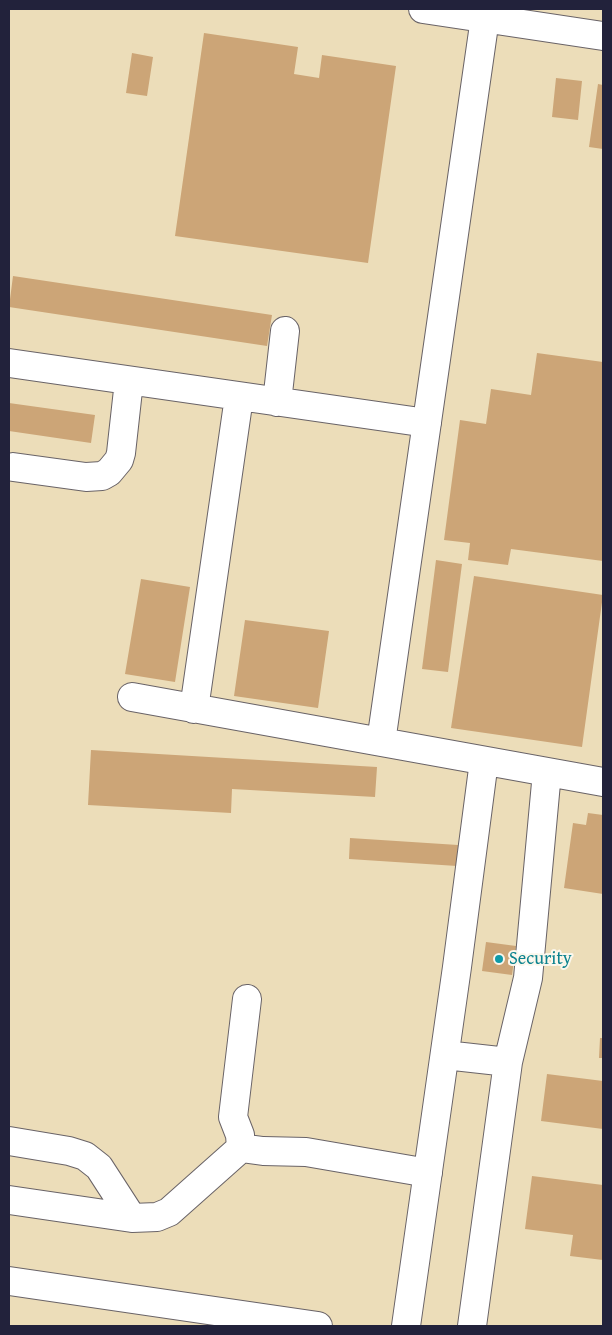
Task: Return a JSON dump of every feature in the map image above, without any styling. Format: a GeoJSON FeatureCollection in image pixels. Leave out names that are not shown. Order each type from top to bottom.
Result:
{"type":"FeatureCollection","features":[{"type":"Feature","properties":{"kind":"lane"},"geometry":{"type":"LineString","coordinates":[[423,9],[603,36]]}},
{"type":"Feature","properties":{"kind":"lane"},"geometry":{"type":"LineString","coordinates":[[380,742],[485,18]]}},
{"type":"Feature","properties":{"kind":"lane"},"geometry":{"type":"LineString","coordinates":[[277,402],[285,331]]}},
{"type":"Feature","properties":{"kind":"lane"},"geometry":{"type":"LineString","coordinates":[[9,364],[427,423]]}},
{"type":"Feature","properties":{"kind":"lane"},"geometry":{"type":"LineString","coordinates":[[13,467],[86,477],[102,476],[109,472],[119,460],[121,453],[129,381]]}},
{"type":"Feature","properties":{"kind":"lane"},"geometry":{"type":"LineString","coordinates":[[194,709],[239,396]]}},
{"type":"Feature","properties":{"kind":"lane"},"geometry":{"type":"LineString","coordinates":[[132,697],[603,782]]}},
{"type":"Feature","properties":{"kind":"lane"},"geometry":{"type":"LineString","coordinates":[[406,1326],[484,761]]}},
{"type":"Feature","properties":{"kind":"lane"},"geometry":{"type":"LineString","coordinates":[[472,1326],[508,1062],[528,978],[546,772]]}},
{"type":"Feature","properties":{"kind":"lane"},"geometry":{"type":"LineString","coordinates":[[241,1148],[240,1135],[233,1117],[248,999]]}},
{"type":"Feature","properties":{"kind":"lane"},"geometry":{"type":"LineString","coordinates":[[445,1054],[508,1062]]}},
{"type":"Feature","properties":{"kind":"lane"},"geometry":{"type":"LineString","coordinates":[[9,1141],[69,1151],[85,1156],[99,1167],[132,1218]]}},
{"type":"Feature","properties":{"kind":"lane"},"geometry":{"type":"LineString","coordinates":[[9,1200],[132,1218],[157,1217],[169,1212],[241,1148],[306,1152],[428,1173]]}},
{"type":"Feature","properties":{"kind":"lane"},"geometry":{"type":"LineString","coordinates":[[9,1281],[318,1326]]}},
{"type":"Feature","properties":{"kind":"building"},"geometry":{"type":"Polygon","coordinates":[[[204,33],[298,47],[294,74],[319,78],[322,55],[396,66],[368,263],[175,236],[204,33]]]}},
{"type":"Feature","properties":{"kind":"building"},"geometry":{"type":"Polygon","coordinates":[[[132,53],[153,57],[147,96],[126,93],[132,53]]]}},
{"type":"Feature","properties":{"kind":"building"},"geometry":{"type":"Polygon","coordinates":[[[556,78],[582,81],[578,120],[552,117],[556,78]]]}},
{"type":"Feature","properties":{"kind":"building"},"geometry":{"type":"Polygon","coordinates":[[[598,84],[603,85],[603,149],[589,147],[598,84]]]}},
{"type":"Feature","properties":{"kind":"building"},"geometry":{"type":"Polygon","coordinates":[[[13,276],[272,315],[267,346],[9,307],[13,276]]]}},
{"type":"Feature","properties":{"kind":"building"},"geometry":{"type":"Polygon","coordinates":[[[537,353],[603,362],[603,561],[511,549],[508,565],[468,560],[470,543],[444,540],[460,420],[486,424],[491,389],[531,395],[537,353]]]}},
{"type":"Feature","properties":{"kind":"building"},"geometry":{"type":"Polygon","coordinates":[[[9,403],[95,415],[91,443],[9,431],[9,403]]]}},
{"type":"Feature","properties":{"kind":"building"},"geometry":{"type":"Polygon","coordinates":[[[436,560],[462,564],[448,672],[422,669],[436,560]]]}},
{"type":"Feature","properties":{"kind":"building"},"geometry":{"type":"Polygon","coordinates":[[[474,576],[603,595],[582,747],[451,728],[474,576]]]}},
{"type":"Feature","properties":{"kind":"building"},"geometry":{"type":"Polygon","coordinates":[[[141,579],[190,587],[175,682],[125,674],[141,579]]]}},
{"type":"Feature","properties":{"kind":"building"},"geometry":{"type":"Polygon","coordinates":[[[245,620],[329,631],[318,708],[234,696],[245,620]]]}},
{"type":"Feature","properties":{"kind":"building"},"geometry":{"type":"Polygon","coordinates":[[[91,750],[377,767],[375,797],[232,789],[231,813],[88,805],[91,750]]]}},
{"type":"Feature","properties":{"kind":"building"},"geometry":{"type":"Polygon","coordinates":[[[588,813],[603,815],[603,894],[564,888],[573,823],[586,825],[588,813]]]}},
{"type":"Feature","properties":{"kind":"building"},"geometry":{"type":"Polygon","coordinates":[[[350,838],[458,845],[457,866],[349,859],[350,838]]]}},
{"type":"Feature","properties":{"kind":"building","name":"Security"},"geometry":{"type":"Polygon","coordinates":[[[486,942],[516,946],[512,975],[482,971],[486,942]]]}},
{"type":"Feature","properties":{"kind":"building"},"geometry":{"type":"Polygon","coordinates":[[[600,1038],[603,1038],[603,1058],[599,1058],[600,1038]]]}},
{"type":"Feature","properties":{"kind":"building"},"geometry":{"type":"Polygon","coordinates":[[[547,1074],[603,1081],[603,1129],[541,1121],[547,1074]]]}},
{"type":"Feature","properties":{"kind":"building"},"geometry":{"type":"Polygon","coordinates":[[[532,1176],[603,1185],[603,1260],[570,1256],[573,1235],[525,1229],[532,1176]]]}},
{"type":"Feature","properties":{"kind":"place","name":"Security"},"geometry":{"type":"Point","coordinates":[499,959]}}]}
